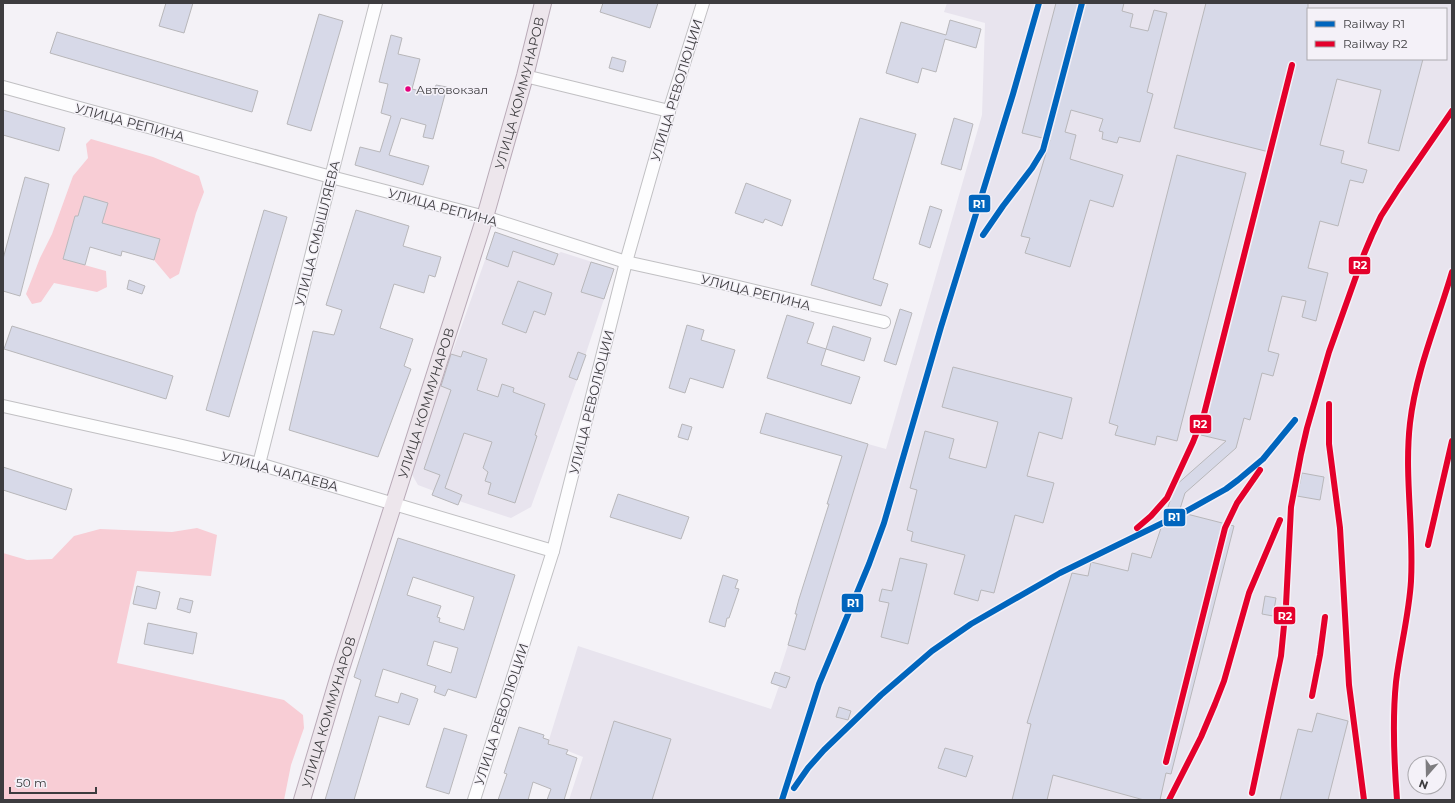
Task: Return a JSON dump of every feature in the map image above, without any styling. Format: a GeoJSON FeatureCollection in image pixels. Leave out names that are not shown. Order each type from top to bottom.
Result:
{"type":"FeatureCollection","features":[{"type":"Feature","properties":{"kind":"main road","name":"УЛИЦА КОММУНАРОВ"},"geometry":{"type":"LineString","coordinates":[[302,800],[393,502],[485,217],[525,76],[543,3]]}},
{"type":"Feature","properties":{"kind":"street","name":"УЛИЦА СМЫШЛЯЕВА"},"geometry":{"type":"LineString","coordinates":[[259,464],[330,177],[376,3]]}},
{"type":"Feature","properties":{"kind":"street","name":"УЛИЦА РЕВОЛЮЦИИ"},"geometry":{"type":"LineString","coordinates":[[474,800],[553,551],[626,262],[669,111],[703,3]]}},
{"type":"Feature","properties":{"kind":"street"},"geometry":{"type":"LineString","coordinates":[[525,76],[669,111]]}},
{"type":"Feature","properties":{"kind":"street","name":"УЛИЦА РЕПИНА"},"geometry":{"type":"LineString","coordinates":[[3,87],[330,177],[485,217],[626,262],[726,284],[884,322]]}},
{"type":"Feature","properties":{"kind":"street","name":"УЛИЦА ЧАПАЕВА"},"geometry":{"type":"LineString","coordinates":[[3,406],[259,464],[393,502],[553,551]]}},
{"type":"Feature","properties":{"kind":"shaded area"},"geometry":{"type":"Polygon","coordinates":[[[947,3],[1452,3],[1452,800],[569,800],[583,757],[548,743],[578,646],[771,709],[779,686],[771,683],[775,672],[779,673],[788,645],[805,650],[868,444],[886,449],[982,115],[985,23],[944,12],[947,3]]]}},
{"type":"Feature","properties":{"kind":"shaded area"},"geometry":{"type":"Polygon","coordinates":[[[91,139],[153,157],[199,176],[204,192],[196,213],[179,274],[170,279],[154,260],[160,239],[75,216],[63,259],[106,271],[107,287],[97,292],[54,283],[41,302],[32,304],[26,294],[40,258],[52,234],[73,176],[88,158],[86,144],[91,139]]]}},
{"type":"Feature","properties":{"kind":"shaded area"},"geometry":{"type":"Polygon","coordinates":[[[495,232],[557,254],[561,252],[614,269],[577,380],[531,507],[511,518],[459,501],[458,505],[432,495],[434,491],[418,485],[410,471],[495,232]]]}},
{"type":"Feature","properties":{"kind":"shaded area"},"geometry":{"type":"Polygon","coordinates":[[[197,528],[217,535],[211,576],[137,571],[117,663],[284,700],[303,715],[304,728],[291,765],[284,800],[3,800],[3,553],[27,560],[52,559],[74,536],[100,529],[172,532],[197,528]]]}},
{"type":"Feature","properties":{"kind":"building"},"geometry":{"type":"Polygon","coordinates":[[[166,3],[193,3],[184,33],[159,26],[166,3]]]}},
{"type":"Feature","properties":{"kind":"building"},"geometry":{"type":"Polygon","coordinates":[[[603,3],[658,3],[650,28],[600,12],[603,3]]]}},
{"type":"Feature","properties":{"kind":"building"},"geometry":{"type":"Polygon","coordinates":[[[1056,3],[1124,3],[1122,11],[1133,14],[1130,27],[1148,31],[1154,10],[1167,13],[1147,92],[1153,94],[1140,142],[1119,137],[1117,143],[1102,139],[1103,132],[1099,131],[1103,119],[1071,110],[1065,132],[1076,135],[1070,159],[1123,175],[1113,207],[1090,200],[1070,267],[1025,253],[1030,238],[1021,236],[1050,140],[1022,133],[1056,3]]]}},
{"type":"Feature","properties":{"kind":"building"},"geometry":{"type":"Polygon","coordinates":[[[1206,3],[1308,3],[1307,60],[1423,60],[1399,151],[1368,143],[1381,90],[1337,79],[1320,145],[1344,151],[1341,163],[1367,170],[1363,183],[1350,180],[1338,226],[1320,221],[1308,268],[1328,273],[1316,321],[1302,317],[1306,301],[1282,296],[1268,351],[1279,354],[1273,376],[1262,373],[1250,420],[1244,418],[1236,448],[1185,493],[1179,512],[1234,526],[1171,774],[1166,773],[1160,800],[1144,800],[1053,775],[1047,800],[1012,800],[1031,724],[1027,723],[1072,573],[1088,576],[1091,562],[1128,571],[1132,553],[1151,558],[1175,486],[1226,441],[1201,435],[1273,153],[1174,128],[1206,3]]]}},
{"type":"Feature","properties":{"kind":"building"},"geometry":{"type":"Polygon","coordinates":[[[319,14],[343,21],[311,131],[287,124],[319,14]]]}},
{"type":"Feature","properties":{"kind":"building"},"geometry":{"type":"Polygon","coordinates":[[[950,20],[981,29],[976,48],[945,39],[936,72],[922,68],[918,83],[886,73],[901,22],[946,35],[950,20]]]}},
{"type":"Feature","properties":{"kind":"building"},"geometry":{"type":"Polygon","coordinates":[[[57,32],[258,91],[252,112],[50,53],[57,32]]]}},
{"type":"Feature","properties":{"kind":"building","name":"Автовокзал"},"geometry":{"type":"Polygon","coordinates":[[[391,35],[402,38],[398,54],[420,59],[412,89],[433,94],[436,85],[447,87],[433,139],[423,137],[426,125],[401,118],[389,155],[429,166],[423,185],[355,165],[360,147],[380,152],[391,116],[381,113],[388,84],[379,82],[391,35]]]}},
{"type":"Feature","properties":{"kind":"building"},"geometry":{"type":"Polygon","coordinates":[[[612,57],[626,61],[623,72],[609,68],[612,57]]]}},
{"type":"Feature","properties":{"kind":"building"},"geometry":{"type":"Polygon","coordinates":[[[3,110],[65,128],[59,151],[3,135],[3,110]]]}},
{"type":"Feature","properties":{"kind":"building"},"geometry":{"type":"Polygon","coordinates":[[[860,118],[916,134],[873,279],[888,284],[881,306],[811,285],[860,118]]]}},
{"type":"Feature","properties":{"kind":"building"},"geometry":{"type":"Polygon","coordinates":[[[954,118],[973,124],[961,170],[941,164],[954,118]]]}},
{"type":"Feature","properties":{"kind":"building"},"geometry":{"type":"Polygon","coordinates":[[[1177,155],[1246,173],[1177,441],[1157,436],[1155,445],[1115,435],[1118,426],[1109,423],[1177,155]]]}},
{"type":"Feature","properties":{"kind":"building"},"geometry":{"type":"Polygon","coordinates":[[[25,177],[49,184],[20,296],[3,291],[3,259],[25,177]]]}},
{"type":"Feature","properties":{"kind":"building"},"geometry":{"type":"Polygon","coordinates":[[[746,183],[791,200],[782,226],[765,219],[763,223],[735,213],[746,183]]]}},
{"type":"Feature","properties":{"kind":"building"},"geometry":{"type":"Polygon","coordinates":[[[84,196],[108,203],[102,223],[160,239],[154,260],[122,251],[121,256],[90,247],[85,265],[63,259],[75,216],[78,216],[84,196]]]}},
{"type":"Feature","properties":{"kind":"building"},"geometry":{"type":"Polygon","coordinates":[[[930,206],[942,210],[930,248],[919,244],[930,206]]]}},
{"type":"Feature","properties":{"kind":"building"},"geometry":{"type":"Polygon","coordinates":[[[264,210],[287,217],[229,417],[206,410],[264,210]]]}},
{"type":"Feature","properties":{"kind":"building"},"geometry":{"type":"Polygon","coordinates":[[[356,210],[409,226],[403,246],[441,257],[435,277],[429,275],[424,293],[394,284],[380,328],[413,339],[404,366],[411,369],[378,457],[289,430],[313,331],[334,335],[342,310],[326,305],[356,210]]]}},
{"type":"Feature","properties":{"kind":"building"},"geometry":{"type":"Polygon","coordinates":[[[495,232],[558,254],[554,265],[513,251],[508,267],[486,259],[495,232]]]}},
{"type":"Feature","properties":{"kind":"building"},"geometry":{"type":"Polygon","coordinates":[[[591,262],[614,269],[604,299],[581,292],[591,262]]]}},
{"type":"Feature","properties":{"kind":"building"},"geometry":{"type":"Polygon","coordinates":[[[129,280],[145,286],[142,294],[127,289],[129,280]]]}},
{"type":"Feature","properties":{"kind":"building"},"geometry":{"type":"Polygon","coordinates":[[[518,281],[552,293],[545,315],[534,311],[526,333],[502,324],[518,281]]]}},
{"type":"Feature","properties":{"kind":"building"},"geometry":{"type":"Polygon","coordinates":[[[900,309],[912,313],[896,365],[884,361],[900,309]]]}},
{"type":"Feature","properties":{"kind":"building"},"geometry":{"type":"Polygon","coordinates":[[[787,315],[814,323],[807,343],[826,349],[821,365],[860,377],[851,404],[767,378],[787,315]]]}},
{"type":"Feature","properties":{"kind":"building"},"geometry":{"type":"Polygon","coordinates":[[[687,325],[704,330],[701,340],[735,350],[723,388],[690,378],[685,393],[669,388],[687,325]]]}},
{"type":"Feature","properties":{"kind":"building"},"geometry":{"type":"Polygon","coordinates":[[[12,326],[173,376],[166,399],[4,349],[12,326]]]}},
{"type":"Feature","properties":{"kind":"building"},"geometry":{"type":"Polygon","coordinates":[[[833,326],[871,338],[864,361],[826,349],[833,326]]]}},
{"type":"Feature","properties":{"kind":"building"},"geometry":{"type":"Polygon","coordinates":[[[463,351],[487,359],[477,390],[498,397],[502,384],[514,388],[513,392],[545,404],[535,435],[537,436],[515,503],[488,494],[491,483],[485,481],[488,472],[483,468],[492,442],[464,433],[445,488],[462,495],[458,505],[432,495],[440,475],[424,469],[451,390],[441,386],[451,354],[461,357],[463,351]]]}},
{"type":"Feature","properties":{"kind":"building"},"geometry":{"type":"Polygon","coordinates":[[[578,352],[586,355],[577,380],[569,377],[578,352]]]}},
{"type":"Feature","properties":{"kind":"building"},"geometry":{"type":"Polygon","coordinates":[[[953,367],[1072,398],[1062,439],[1039,432],[1027,476],[1054,483],[1043,523],[1015,515],[994,593],[981,590],[978,601],[954,594],[965,555],[911,541],[913,532],[907,530],[917,490],[910,488],[925,431],[954,439],[949,458],[986,468],[998,422],[942,407],[953,367]]]}},
{"type":"Feature","properties":{"kind":"building"},"geometry":{"type":"Polygon","coordinates":[[[766,413],[868,444],[805,650],[788,645],[797,614],[795,614],[799,599],[829,504],[827,504],[842,456],[760,433],[766,413]]]}},
{"type":"Feature","properties":{"kind":"building"},"geometry":{"type":"Polygon","coordinates":[[[682,424],[692,427],[688,440],[678,437],[682,424]]]}},
{"type":"Feature","properties":{"kind":"building"},"geometry":{"type":"Polygon","coordinates":[[[3,467],[72,489],[66,510],[3,490],[3,467]]]}},
{"type":"Feature","properties":{"kind":"building"},"geometry":{"type":"Polygon","coordinates":[[[1302,473],[1324,477],[1320,500],[1297,496],[1302,473]]]}},
{"type":"Feature","properties":{"kind":"building"},"geometry":{"type":"Polygon","coordinates":[[[618,494],[689,517],[681,539],[610,517],[618,494]]]}},
{"type":"Feature","properties":{"kind":"building"},"geometry":{"type":"Polygon","coordinates":[[[398,538],[515,575],[476,698],[448,689],[445,696],[434,692],[436,686],[383,669],[375,696],[398,703],[401,693],[418,699],[409,725],[379,716],[354,800],[325,800],[361,680],[354,677],[398,538]],[[413,577],[407,595],[441,606],[437,617],[440,618],[439,622],[464,630],[474,597],[413,577]],[[434,641],[427,665],[451,673],[458,648],[434,641]]]}},
{"type":"Feature","properties":{"kind":"building"},"geometry":{"type":"Polygon","coordinates":[[[900,558],[927,564],[908,644],[881,637],[889,603],[879,601],[882,589],[892,591],[900,558]]]}},
{"type":"Feature","properties":{"kind":"building"},"geometry":{"type":"Polygon","coordinates":[[[723,575],[738,580],[735,588],[739,589],[729,618],[727,618],[725,627],[709,622],[723,575]]]}},
{"type":"Feature","properties":{"kind":"building"},"geometry":{"type":"Polygon","coordinates":[[[137,586],[160,592],[156,609],[133,604],[137,586]]]}},
{"type":"Feature","properties":{"kind":"building"},"geometry":{"type":"Polygon","coordinates":[[[1265,596],[1276,598],[1273,616],[1262,614],[1265,596]]]}},
{"type":"Feature","properties":{"kind":"building"},"geometry":{"type":"Polygon","coordinates":[[[180,598],[193,601],[190,613],[177,609],[180,598]]]}},
{"type":"Feature","properties":{"kind":"building"},"geometry":{"type":"Polygon","coordinates":[[[148,623],[197,633],[193,654],[144,644],[148,623]]]}},
{"type":"Feature","properties":{"kind":"building"},"geometry":{"type":"Polygon","coordinates":[[[775,672],[790,677],[786,688],[771,683],[775,672]]]}},
{"type":"Feature","properties":{"kind":"building"},"geometry":{"type":"Polygon","coordinates":[[[839,707],[851,711],[848,720],[836,717],[839,707]]]}},
{"type":"Feature","properties":{"kind":"building"},"geometry":{"type":"Polygon","coordinates":[[[1317,713],[1348,721],[1328,800],[1280,800],[1298,729],[1312,732],[1317,713]]]}},
{"type":"Feature","properties":{"kind":"building"},"geometry":{"type":"Polygon","coordinates":[[[614,721],[671,739],[652,800],[590,800],[614,721]]]}},
{"type":"Feature","properties":{"kind":"building"},"geometry":{"type":"Polygon","coordinates":[[[519,727],[544,735],[543,738],[549,740],[548,744],[568,750],[566,754],[577,758],[564,800],[547,800],[551,789],[533,782],[528,800],[498,800],[507,774],[504,773],[519,727]]]}},
{"type":"Feature","properties":{"kind":"building"},"geometry":{"type":"Polygon","coordinates":[[[444,728],[467,735],[449,794],[426,787],[444,728]]]}},
{"type":"Feature","properties":{"kind":"building"},"geometry":{"type":"Polygon","coordinates":[[[945,748],[973,756],[966,777],[938,768],[945,748]]]}},
{"type":"Feature","properties":{"kind":"rail line","name":"R1"},"geometry":{"type":"LineString","coordinates":[[782,800],[819,684],[869,564],[884,523],[941,327],[1013,94],[1039,3]]}},
{"type":"Feature","properties":{"kind":"rail line","name":"R1"},"geometry":{"type":"LineString","coordinates":[[983,235],[1032,168],[1043,150],[1082,3]]}},
{"type":"Feature","properties":{"kind":"rail line","name":"R2"},"geometry":{"type":"LineString","coordinates":[[1137,528],[1151,516],[1167,498],[1193,442],[1204,414],[1292,65]]}},
{"type":"Feature","properties":{"kind":"rail line","name":"R2"},"geometry":{"type":"LineString","coordinates":[[1252,793],[1281,656],[1286,605],[1291,507],[1307,428],[1329,352],[1364,254],[1381,216],[1452,111]]}},
{"type":"Feature","properties":{"kind":"rail line","name":"R2"},"geometry":{"type":"LineString","coordinates":[[1397,800],[1394,711],[1396,682],[1408,606],[1412,561],[1408,482],[1408,443],[1410,423],[1422,366],[1452,272]]}},
{"type":"Feature","properties":{"kind":"rail line","name":"R2"},"geometry":{"type":"LineString","coordinates":[[1329,404],[1329,444],[1340,528],[1349,685],[1364,800]]}},
{"type":"Feature","properties":{"kind":"rail line","name":"R1"},"geometry":{"type":"LineString","coordinates":[[794,788],[808,768],[824,750],[881,695],[932,651],[971,624],[1060,573],[1183,513],[1226,489],[1263,459],[1295,420]]}},
{"type":"Feature","properties":{"kind":"rail line","name":"R2"},"geometry":{"type":"LineString","coordinates":[[1428,545],[1452,441]]}},
{"type":"Feature","properties":{"kind":"rail line","name":"R2"},"geometry":{"type":"LineString","coordinates":[[1166,762],[1225,528],[1237,503],[1260,470]]}},
{"type":"Feature","properties":{"kind":"rail line","name":"R2"},"geometry":{"type":"LineString","coordinates":[[1169,800],[1201,737],[1215,704],[1224,681],[1249,593],[1280,520]]}},
{"type":"Feature","properties":{"kind":"rail line","name":"R2"},"geometry":{"type":"LineString","coordinates":[[1312,696],[1320,655],[1325,617]]}},
{"type":"Feature","properties":{"kind":"place","name":"Автовокзал"},"geometry":{"type":"Point","coordinates":[408,89]}}]}
